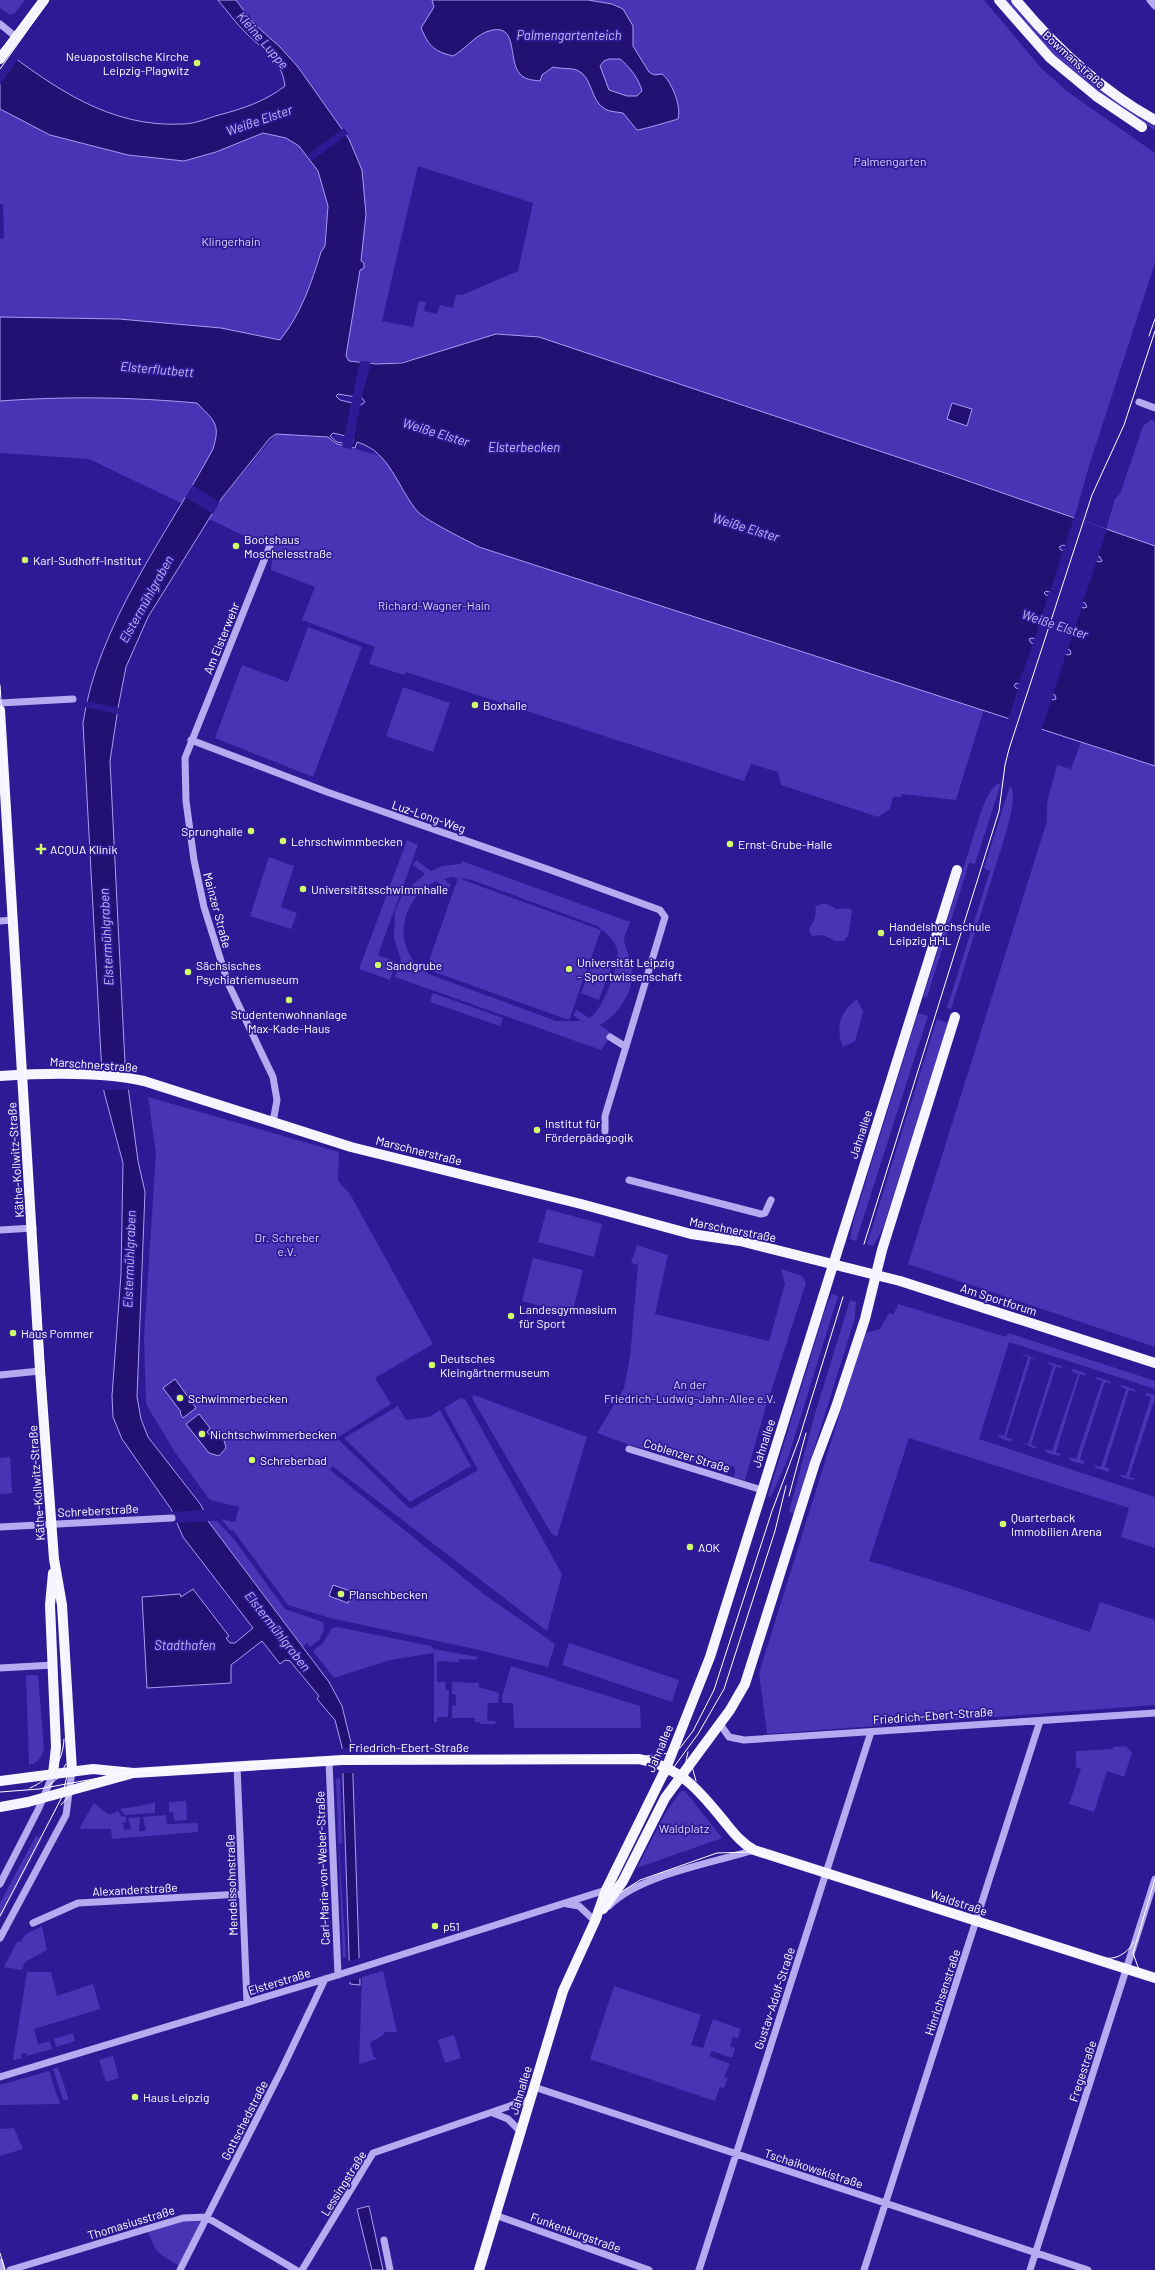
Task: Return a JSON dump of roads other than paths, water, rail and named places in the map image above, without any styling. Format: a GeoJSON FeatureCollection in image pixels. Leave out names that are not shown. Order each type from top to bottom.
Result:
{"type":"FeatureCollection","features":[{"type":"Feature","properties":{"kind":"main road"},"geometry":{"type":"LineString","coordinates":[[0,59],[44,0]]}},
{"type":"Feature","properties":{"kind":"main road","name":"Bowmanstraße"},"geometry":{"type":"LineString","coordinates":[[999,0],[1050,58],[1096,96],[1142,127]]}},
{"type":"Feature","properties":{"kind":"main road","name":"Bowmanstraße"},"geometry":{"type":"LineString","coordinates":[[1016,0],[1038,27],[1080,68],[1130,105],[1155,120]]}},
{"type":"Feature","properties":{"kind":"main road","name":"Käthe-Kollwitz-Straße"},"geometry":{"type":"LineString","coordinates":[[0,710],[22,1075],[33,1228],[40,1371],[54,1559],[62,1605],[72,1772]]}},
{"type":"Feature","properties":{"kind":"main road","name":"Jahnallee"},"geometry":{"type":"LineString","coordinates":[[479,2270],[563,1991],[595,1921],[606,1890],[666,1768],[710,1657],[957,870]]}},
{"type":"Feature","properties":{"kind":"main road"},"geometry":{"type":"LineString","coordinates":[[876,1275],[882,1250],[955,1017]]}},
{"type":"Feature","properties":{"kind":"main road","name":"Marschnerstraße"},"geometry":{"type":"LineString","coordinates":[[0,1076],[49,1073],[130,1078],[351,1147],[581,1204],[691,1234],[740,1241],[833,1264]]}},
{"type":"Feature","properties":{"kind":"main road","name":"Am Sportforum"},"geometry":{"type":"LineString","coordinates":[[833,1264],[900,1280],[1155,1363]]}},
{"type":"Feature","properties":{"kind":"main road","name":"Jahnallee"},"geometry":{"type":"LineString","coordinates":[[595,1921],[623,1881],[656,1813],[739,1696],[750,1670],[822,1443],[866,1316],[876,1275]]}},
{"type":"Feature","properties":{"kind":"main road","name":"Käthe-Kollwitz-Straße"},"geometry":{"type":"LineString","coordinates":[[53,1774],[56,1751],[50,1605],[54,1559]]}},
{"type":"Feature","properties":{"kind":"main road","name":"Friedrich-Ebert-Straße"},"geometry":{"type":"LineString","coordinates":[[0,1807],[44,1798],[134,1773],[342,1760],[631,1758],[649,1761],[682,1776]]}},
{"type":"Feature","properties":{"kind":"main road","name":"Friedrich-Ebert-Straße"},"geometry":{"type":"LineString","coordinates":[[0,1781],[104,1769],[134,1773]]}},
{"type":"Feature","properties":{"kind":"main road","name":"Waldstraße"},"geometry":{"type":"LineString","coordinates":[[682,1776],[699,1790],[741,1842],[754,1850],[1155,1978]]}},
{"type":"Feature","properties":{"kind":"street"},"geometry":{"type":"LineString","coordinates":[[1150,0],[1155,6]]}},
{"type":"Feature","properties":{"kind":"street"},"geometry":{"type":"LineString","coordinates":[[0,24],[16,37]]}},
{"type":"Feature","properties":{"kind":"street"},"geometry":{"type":"LineString","coordinates":[[1139,402],[1155,408]]}},
{"type":"Feature","properties":{"kind":"street","name":"Am Elsterwehr"},"geometry":{"type":"LineString","coordinates":[[191,740],[271,543]]}},
{"type":"Feature","properties":{"kind":"street"},"geometry":{"type":"LineString","coordinates":[[0,703],[73,699]]}},
{"type":"Feature","properties":{"kind":"street","name":"Luz-Long-Weg"},"geometry":{"type":"LineString","coordinates":[[191,740],[327,792],[554,870],[660,910],[665,917],[626,1047]]}},
{"type":"Feature","properties":{"kind":"street","name":"Mainzer Straße"},"geometry":{"type":"LineString","coordinates":[[191,740],[185,758],[186,801],[194,860],[202,900],[228,983],[273,1077],[277,1100],[273,1122]]}},
{"type":"Feature","properties":{"kind":"street"},"geometry":{"type":"LineString","coordinates":[[0,921],[13,920]]}},
{"type":"Feature","properties":{"kind":"street"},"geometry":{"type":"LineString","coordinates":[[605,1131],[605,1116],[626,1047],[610,1037]]}},
{"type":"Feature","properties":{"kind":"street"},"geometry":{"type":"LineString","coordinates":[[629,1180],[762,1214],[765,1213],[771,1200]]}},
{"type":"Feature","properties":{"kind":"street"},"geometry":{"type":"LineString","coordinates":[[0,1230],[33,1228]]}},
{"type":"Feature","properties":{"kind":"street"},"geometry":{"type":"LineString","coordinates":[[0,1375],[40,1371]]}},
{"type":"Feature","properties":{"kind":"street","name":"Coblenzer Straße"},"geometry":{"type":"LineString","coordinates":[[629,1449],[762,1490]]}},
{"type":"Feature","properties":{"kind":"street","name":"Schreberstraße"},"geometry":{"type":"LineString","coordinates":[[0,1527],[172,1518]]}},
{"type":"Feature","properties":{"kind":"street"},"geometry":{"type":"LineString","coordinates":[[0,1668],[53,1665]]}},
{"type":"Feature","properties":{"kind":"street","name":"Friedrich-Ebert-Straße"},"geometry":{"type":"LineString","coordinates":[[720,1724],[729,1738],[744,1740],[1155,1713]]}},
{"type":"Feature","properties":{"kind":"street","name":"Hinrichsenstraße"},"geometry":{"type":"LineString","coordinates":[[864,2270],[1040,1721]]}},
{"type":"Feature","properties":{"kind":"street","name":"Gustav-Adolf-Straße"},"geometry":{"type":"LineString","coordinates":[[698,2270],[871,1732]]}},
{"type":"Feature","properties":{"kind":"street","name":"Carl-Maria-von-Weber-Straße"},"geometry":{"type":"LineString","coordinates":[[329,1761],[338,1975]]}},
{"type":"Feature","properties":{"kind":"street","name":"Mendelssohnstraße"},"geometry":{"type":"LineString","coordinates":[[237,1766],[247,2002]]}},
{"type":"Feature","properties":{"kind":"street","name":"Käthe-Kollwitz-Straße"},"geometry":{"type":"LineString","coordinates":[[0,1938],[62,1824],[69,1807],[72,1772]]}},
{"type":"Feature","properties":{"kind":"street","name":"Käthe-Kollwitz-Straße"},"geometry":{"type":"LineString","coordinates":[[0,1884],[44,1798],[53,1774]]}},
{"type":"Feature","properties":{"kind":"street"},"geometry":{"type":"LineString","coordinates":[[564,1904],[579,1906],[595,1921],[613,1902],[634,1887],[709,1862],[754,1850]]}},
{"type":"Feature","properties":{"kind":"street","name":"Fregestraße"},"geometry":{"type":"LineString","coordinates":[[1030,2270],[1155,1879]]}},
{"type":"Feature","properties":{"kind":"street","name":"Elsterstraße"},"geometry":{"type":"LineString","coordinates":[[0,2077],[348,1972],[606,1890]]}},
{"type":"Feature","properties":{"kind":"street","name":"Alexanderstraße"},"geometry":{"type":"LineString","coordinates":[[33,1923],[78,1903],[242,1894]]}},
{"type":"Feature","properties":{"kind":"street","name":"Gottschedstraße"},"geometry":{"type":"LineString","coordinates":[[180,2270],[325,1979]]}},
{"type":"Feature","properties":{"kind":"street","name":"Tschaikowskistraße"},"geometry":{"type":"LineString","coordinates":[[534,2087],[886,2202],[1088,2270]]}},
{"type":"Feature","properties":{"kind":"street","name":"Lessingstraße"},"geometry":{"type":"LineString","coordinates":[[302,2270],[373,2153],[378,2150],[493,2113],[530,2099]]}},
{"type":"Feature","properties":{"kind":"street"},"geometry":{"type":"LineString","coordinates":[[493,2113],[508,2119],[521,2132]]}},
{"type":"Feature","properties":{"kind":"street","name":"Funkenburgstraße"},"geometry":{"type":"LineString","coordinates":[[496,2215],[649,2270]]}},
{"type":"Feature","properties":{"kind":"street","name":"Thomasiusstraße"},"geometry":{"type":"LineString","coordinates":[[10,2270],[183,2218],[206,2218]]}},
{"type":"Feature","properties":{"kind":"street"},"geometry":{"type":"LineString","coordinates":[[206,2218],[296,2270]]}},
{"type":"Feature","properties":{"kind":"street"},"geometry":{"type":"LineString","coordinates":[[384,2240],[390,2270]]}},
{"type":"Feature","properties":{"kind":"street"},"geometry":{"type":"LineString","coordinates":[[0,2262],[2,2270]]}},
{"type":"Feature","properties":{"kind":"water","name":"Elsterbecken"},"geometry":{"type":"Polygon","coordinates":[[[218,0],[236,0],[253,23],[280,47],[298,67],[349,139],[362,170],[366,214],[361,261],[364,263],[364,268],[360,270],[346,356],[349,361],[376,364],[402,363],[496,334],[539,337],[948,474],[1155,546],[1155,766],[479,547],[438,525],[418,512],[386,462],[369,447],[357,442],[355,448],[337,444],[328,437],[276,434],[270,438],[222,498],[148,617],[126,667],[110,761],[125,1064],[138,1161],[145,1192],[137,1397],[141,1419],[148,1437],[201,1505],[208,1521],[329,1682],[342,1706],[352,1747],[360,1985],[350,1984],[342,1747],[335,1720],[317,1699],[319,1696],[290,1661],[285,1660],[280,1664],[262,1641],[231,1665],[231,1683],[147,1688],[142,1597],[180,1594],[181,1597],[193,1589],[229,1636],[226,1638],[230,1643],[235,1643],[253,1628],[183,1537],[171,1509],[122,1439],[113,1417],[112,1396],[121,1274],[123,1163],[104,1092],[83,723],[91,687],[103,651],[118,616],[155,547],[213,449],[216,428],[212,419],[197,403],[148,399],[98,398],[49,398],[0,401],[0,317],[119,319],[221,328],[280,340],[300,309],[321,252],[325,246],[328,206],[318,171],[299,146],[286,138],[263,133],[216,152],[184,161],[128,155],[50,135],[0,109],[0,47],[42,77],[85,102],[108,112],[131,119],[156,124],[188,124],[197,122],[254,104],[270,96],[285,86],[280,69],[271,56],[242,29],[218,0]],[[338,394],[336,396],[340,400],[361,405],[365,402],[362,398],[338,394]],[[333,433],[330,436],[337,442],[352,445],[354,438],[333,433]],[[1063,545],[1059,547],[1061,550],[1099,562],[1102,561],[1100,557],[1063,545]],[[1046,591],[1044,593],[1084,608],[1087,607],[1085,603],[1046,591]],[[1032,638],[1029,639],[1031,643],[1068,655],[1071,654],[1070,650],[1032,638]],[[1016,683],[1014,686],[1016,688],[1053,700],[1056,699],[1055,695],[1016,683]]]}},
{"type":"Feature","properties":{"kind":"water","name":"Palmengartenteich"},"geometry":{"type":"Polygon","coordinates":[[[432,0],[588,0],[612,4],[623,9],[633,26],[633,46],[649,72],[654,75],[662,74],[669,82],[675,94],[679,114],[678,119],[637,130],[623,113],[609,111],[600,105],[586,78],[577,70],[553,67],[542,75],[540,81],[524,77],[516,68],[511,43],[504,31],[497,30],[486,32],[477,37],[453,56],[436,50],[429,43],[421,28],[434,7],[432,0]],[[609,59],[604,61],[600,66],[609,90],[627,96],[637,96],[642,91],[639,82],[627,65],[620,59],[609,59]]]}},
{"type":"Feature","properties":{"kind":"water"},"geometry":{"type":"Polygon","coordinates":[[[952,403],[972,409],[967,426],[947,419],[952,403]]]}},
{"type":"Feature","properties":{"kind":"water","name":"Schwimmerbecken"},"geometry":{"type":"Polygon","coordinates":[[[175,1379],[196,1408],[183,1418],[180,1413],[181,1412],[163,1388],[175,1379]]]}},
{"type":"Feature","properties":{"kind":"water","name":"Nichtschwimmerbecken"},"geometry":{"type":"Polygon","coordinates":[[[199,1414],[210,1428],[207,1432],[211,1437],[217,1436],[224,1440],[226,1448],[219,1456],[209,1453],[186,1424],[199,1414]]]}},
{"type":"Feature","properties":{"kind":"water","name":"Planschbecken"},"geometry":{"type":"Polygon","coordinates":[[[333,1585],[353,1592],[348,1603],[329,1596],[333,1585]]]}},
{"type":"Feature","properties":{"kind":"water"},"geometry":{"type":"Polygon","coordinates":[[[369,2206],[383,2270],[372,2270],[357,2209],[369,2206]]]}},
{"type":"Feature","properties":{"kind":"tram line"},"geometry":{"type":"LineString","coordinates":[[0,51],[40,0]]}},
{"type":"Feature","properties":{"kind":"tram line"},"geometry":{"type":"LineString","coordinates":[[0,69],[49,0]]}},
{"type":"Feature","properties":{"kind":"tram line"},"geometry":{"type":"LineString","coordinates":[[1149,336],[1155,319]]}},
{"type":"Feature","properties":{"kind":"tram line"},"geometry":{"type":"LineString","coordinates":[[864,1244],[999,811],[1005,765],[1009,749],[1092,495],[1124,425],[1155,331]]}},
{"type":"Feature","properties":{"kind":"tram line"},"geometry":{"type":"LineString","coordinates":[[0,685],[69,1754],[67,1776],[62,1797],[0,1916]]}},
{"type":"Feature","properties":{"kind":"tram line"},"geometry":{"type":"LineString","coordinates":[[0,1792],[39,1789],[137,1771],[341,1757],[638,1757],[670,1753],[680,1748],[693,1731],[714,1690],[772,1511],[799,1439],[843,1297]]}},
{"type":"Feature","properties":{"kind":"tram line"},"geometry":{"type":"LineString","coordinates":[[789,1496],[806,1433]]}},
{"type":"Feature","properties":{"kind":"tram line"},"geometry":{"type":"LineString","coordinates":[[477,2270],[561,1991],[596,1913],[655,1793],[698,1734],[724,1689],[775,1531],[786,1486]]}},
{"type":"Feature","properties":{"kind":"tram line"},"geometry":{"type":"LineString","coordinates":[[30,1788],[50,1775],[61,1755],[64,1739]]}},
{"type":"Feature","properties":{"kind":"tram line"},"geometry":{"type":"LineString","coordinates":[[688,1752],[686,1770],[692,1784],[707,1806],[727,1829],[746,1847],[754,1852],[1155,1980]]}},
{"type":"Feature","properties":{"kind":"tram line"},"geometry":{"type":"LineString","coordinates":[[693,1754],[691,1763],[696,1781]]}},
{"type":"Feature","properties":{"kind":"tram line"},"geometry":{"type":"LineString","coordinates":[[635,1761],[644,1762],[670,1772],[699,1794]]}},
{"type":"Feature","properties":{"kind":"tram line"},"geometry":{"type":"LineString","coordinates":[[48,1786],[58,1778],[66,1764]]}},
{"type":"Feature","properties":{"kind":"tram line"},"geometry":{"type":"LineString","coordinates":[[61,1805],[72,1793],[90,1783]]}},
{"type":"Feature","properties":{"kind":"tram line"},"geometry":{"type":"LineString","coordinates":[[601,1913],[615,1896],[640,1880],[717,1853],[751,1852]]}},
{"type":"Feature","properties":{"kind":"tram line"},"geometry":{"type":"LineString","coordinates":[[1147,1977],[1138,1967],[1133,1953],[1155,1879]]}},
{"type":"Feature","properties":{"kind":"tram line"},"geometry":{"type":"LineString","coordinates":[[608,1894],[624,1880]]}},
{"type":"Feature","properties":{"kind":"tram line"},"geometry":{"type":"LineString","coordinates":[[1097,1957],[1114,1958],[1127,1951],[1134,1942]]}},
{"type":"Feature","properties":{"kind":"tram line"},"geometry":{"type":"LineString","coordinates":[[0,2253],[5,2270]]}},
{"type":"Feature","properties":{"kind":"place","name":"Neuapostolische Kirche Leipzig-Plagwitz"},"geometry":{"type":"Point","coordinates":[197,63]}},
{"type":"Feature","properties":{"kind":"place","name":"Bootshaus Moschelesstraße"},"geometry":{"type":"Point","coordinates":[236,546]}},
{"type":"Feature","properties":{"kind":"place","name":"Karl-Sudhoff-Institut"},"geometry":{"type":"Point","coordinates":[25,560]}},
{"type":"Feature","properties":{"kind":"place","name":"Boxhalle"},"geometry":{"type":"Point","coordinates":[475,705]}},
{"type":"Feature","properties":{"kind":"place","name":"Sprunghalle"},"geometry":{"type":"Point","coordinates":[251,831]}},
{"type":"Feature","properties":{"kind":"place","name":"Lehrschwimmbecken"},"geometry":{"type":"Point","coordinates":[283,841]}},
{"type":"Feature","properties":{"kind":"place","name":"Ernst-Grube-Halle"},"geometry":{"type":"Point","coordinates":[730,844]}},
{"type":"Feature","properties":{"kind":"place","name":"ACQUA Klinik"},"geometry":{"type":"Point","coordinates":[41,849]}},
{"type":"Feature","properties":{"kind":"place","name":"Universitätsschwimmhalle"},"geometry":{"type":"Point","coordinates":[303,889]}},
{"type":"Feature","properties":{"kind":"place","name":"Handelshochschule Leipzig HHL"},"geometry":{"type":"Point","coordinates":[881,933]}},
{"type":"Feature","properties":{"kind":"place","name":"Sandgrube"},"geometry":{"type":"Point","coordinates":[378,965]}},
{"type":"Feature","properties":{"kind":"place","name":"Universität Leipzig - Sportwissenschaft"},"geometry":{"type":"Point","coordinates":[569,969]}},
{"type":"Feature","properties":{"kind":"place","name":"Sächsisches Psychiatriemuseum"},"geometry":{"type":"Point","coordinates":[188,972]}},
{"type":"Feature","properties":{"kind":"place","name":"Studentenwohnanlage Max-Kade-Haus"},"geometry":{"type":"Point","coordinates":[289,1000]}},
{"type":"Feature","properties":{"kind":"place","name":"Institut für Förderpädagogik"},"geometry":{"type":"Point","coordinates":[537,1130]}},
{"type":"Feature","properties":{"kind":"place","name":"Landesgymnasium für Sport"},"geometry":{"type":"Point","coordinates":[511,1316]}},
{"type":"Feature","properties":{"kind":"place","name":"Haus Pommer"},"geometry":{"type":"Point","coordinates":[13,1333]}},
{"type":"Feature","properties":{"kind":"place","name":"Deutsches Kleingärtnermuseum"},"geometry":{"type":"Point","coordinates":[432,1365]}},
{"type":"Feature","properties":{"kind":"place","name":"Schwimmerbecken"},"geometry":{"type":"Point","coordinates":[180,1398]}},
{"type":"Feature","properties":{"kind":"place","name":"Nichtschwimmerbecken"},"geometry":{"type":"Point","coordinates":[202,1434]}},
{"type":"Feature","properties":{"kind":"place","name":"Schreberbad"},"geometry":{"type":"Point","coordinates":[252,1460]}},
{"type":"Feature","properties":{"kind":"place","name":"Quarterback Immobilien Arena"},"geometry":{"type":"Point","coordinates":[1003,1524]}},
{"type":"Feature","properties":{"kind":"place","name":"AOK"},"geometry":{"type":"Point","coordinates":[690,1547]}},
{"type":"Feature","properties":{"kind":"place","name":"Planschbecken"},"geometry":{"type":"Point","coordinates":[341,1594]}},
{"type":"Feature","properties":{"kind":"place","name":"p51"},"geometry":{"type":"Point","coordinates":[435,1926]}},
{"type":"Feature","properties":{"kind":"place","name":"Haus Leipzig"},"geometry":{"type":"Point","coordinates":[135,2097]}},
{"type":"Feature","properties":{"kind":"water label","name":"Kleine Luppe"},"geometry":{"type":"Point","coordinates":[263,40]}},
{"type":"Feature","properties":{"kind":"water label","name":"Weiße Elster"},"geometry":{"type":"Point","coordinates":[259,120]}},
{"type":"Feature","properties":{"kind":"water label","name":"Elsterflutbett"},"geometry":{"type":"Point","coordinates":[157,369]}},
{"type":"Feature","properties":{"kind":"water label","name":"Weiße Elster"},"geometry":{"type":"Point","coordinates":[436,432]}},
{"type":"Feature","properties":{"kind":"water label","name":"Weiße Elster"},"geometry":{"type":"Point","coordinates":[746,527]}},
{"type":"Feature","properties":{"kind":"water label","name":"Elstermühlgraben"},"geometry":{"type":"Point","coordinates":[146,599]}},
{"type":"Feature","properties":{"kind":"water label","name":"Weiße Elster"},"geometry":{"type":"Point","coordinates":[1055,624]}},
{"type":"Feature","properties":{"kind":"water label","name":"Elstermühlgraben"},"geometry":{"type":"Point","coordinates":[106,937]}},
{"type":"Feature","properties":{"kind":"water label","name":"Elstermühlgraben"},"geometry":{"type":"Point","coordinates":[129,1259]}},
{"type":"Feature","properties":{"kind":"water label","name":"Elstermühlgraben"},"geometry":{"type":"Point","coordinates":[278,1631]}},
{"type":"Feature","properties":{"kind":"water label","name":"Stadthafen"},"geometry":{"type":"Point","coordinates":[185,1645]}},
{"type":"Feature","properties":{"kind":"park label","name":"Palmengarten"},"geometry":{"type":"Point","coordinates":[890,161]}},
{"type":"Feature","properties":{"kind":"park label","name":"Klingerhain"},"geometry":{"type":"Point","coordinates":[231,241]}},
{"type":"Feature","properties":{"kind":"park label","name":"Richard-Wagner-Hain"},"geometry":{"type":"Point","coordinates":[434,605]}},
{"type":"Feature","properties":{"kind":"park label","name":"Dr. Schreber e.V."},"geometry":{"type":"Point","coordinates":[287,1244]}},
{"type":"Feature","properties":{"kind":"park label","name":"An der Friedrich-Ludwig-Jahn-Allee e.V."},"geometry":{"type":"Point","coordinates":[690,1391]}},
{"type":"Feature","properties":{"kind":"park label","name":"Waldplatz"},"geometry":{"type":"Point","coordinates":[684,1828]}}]}
